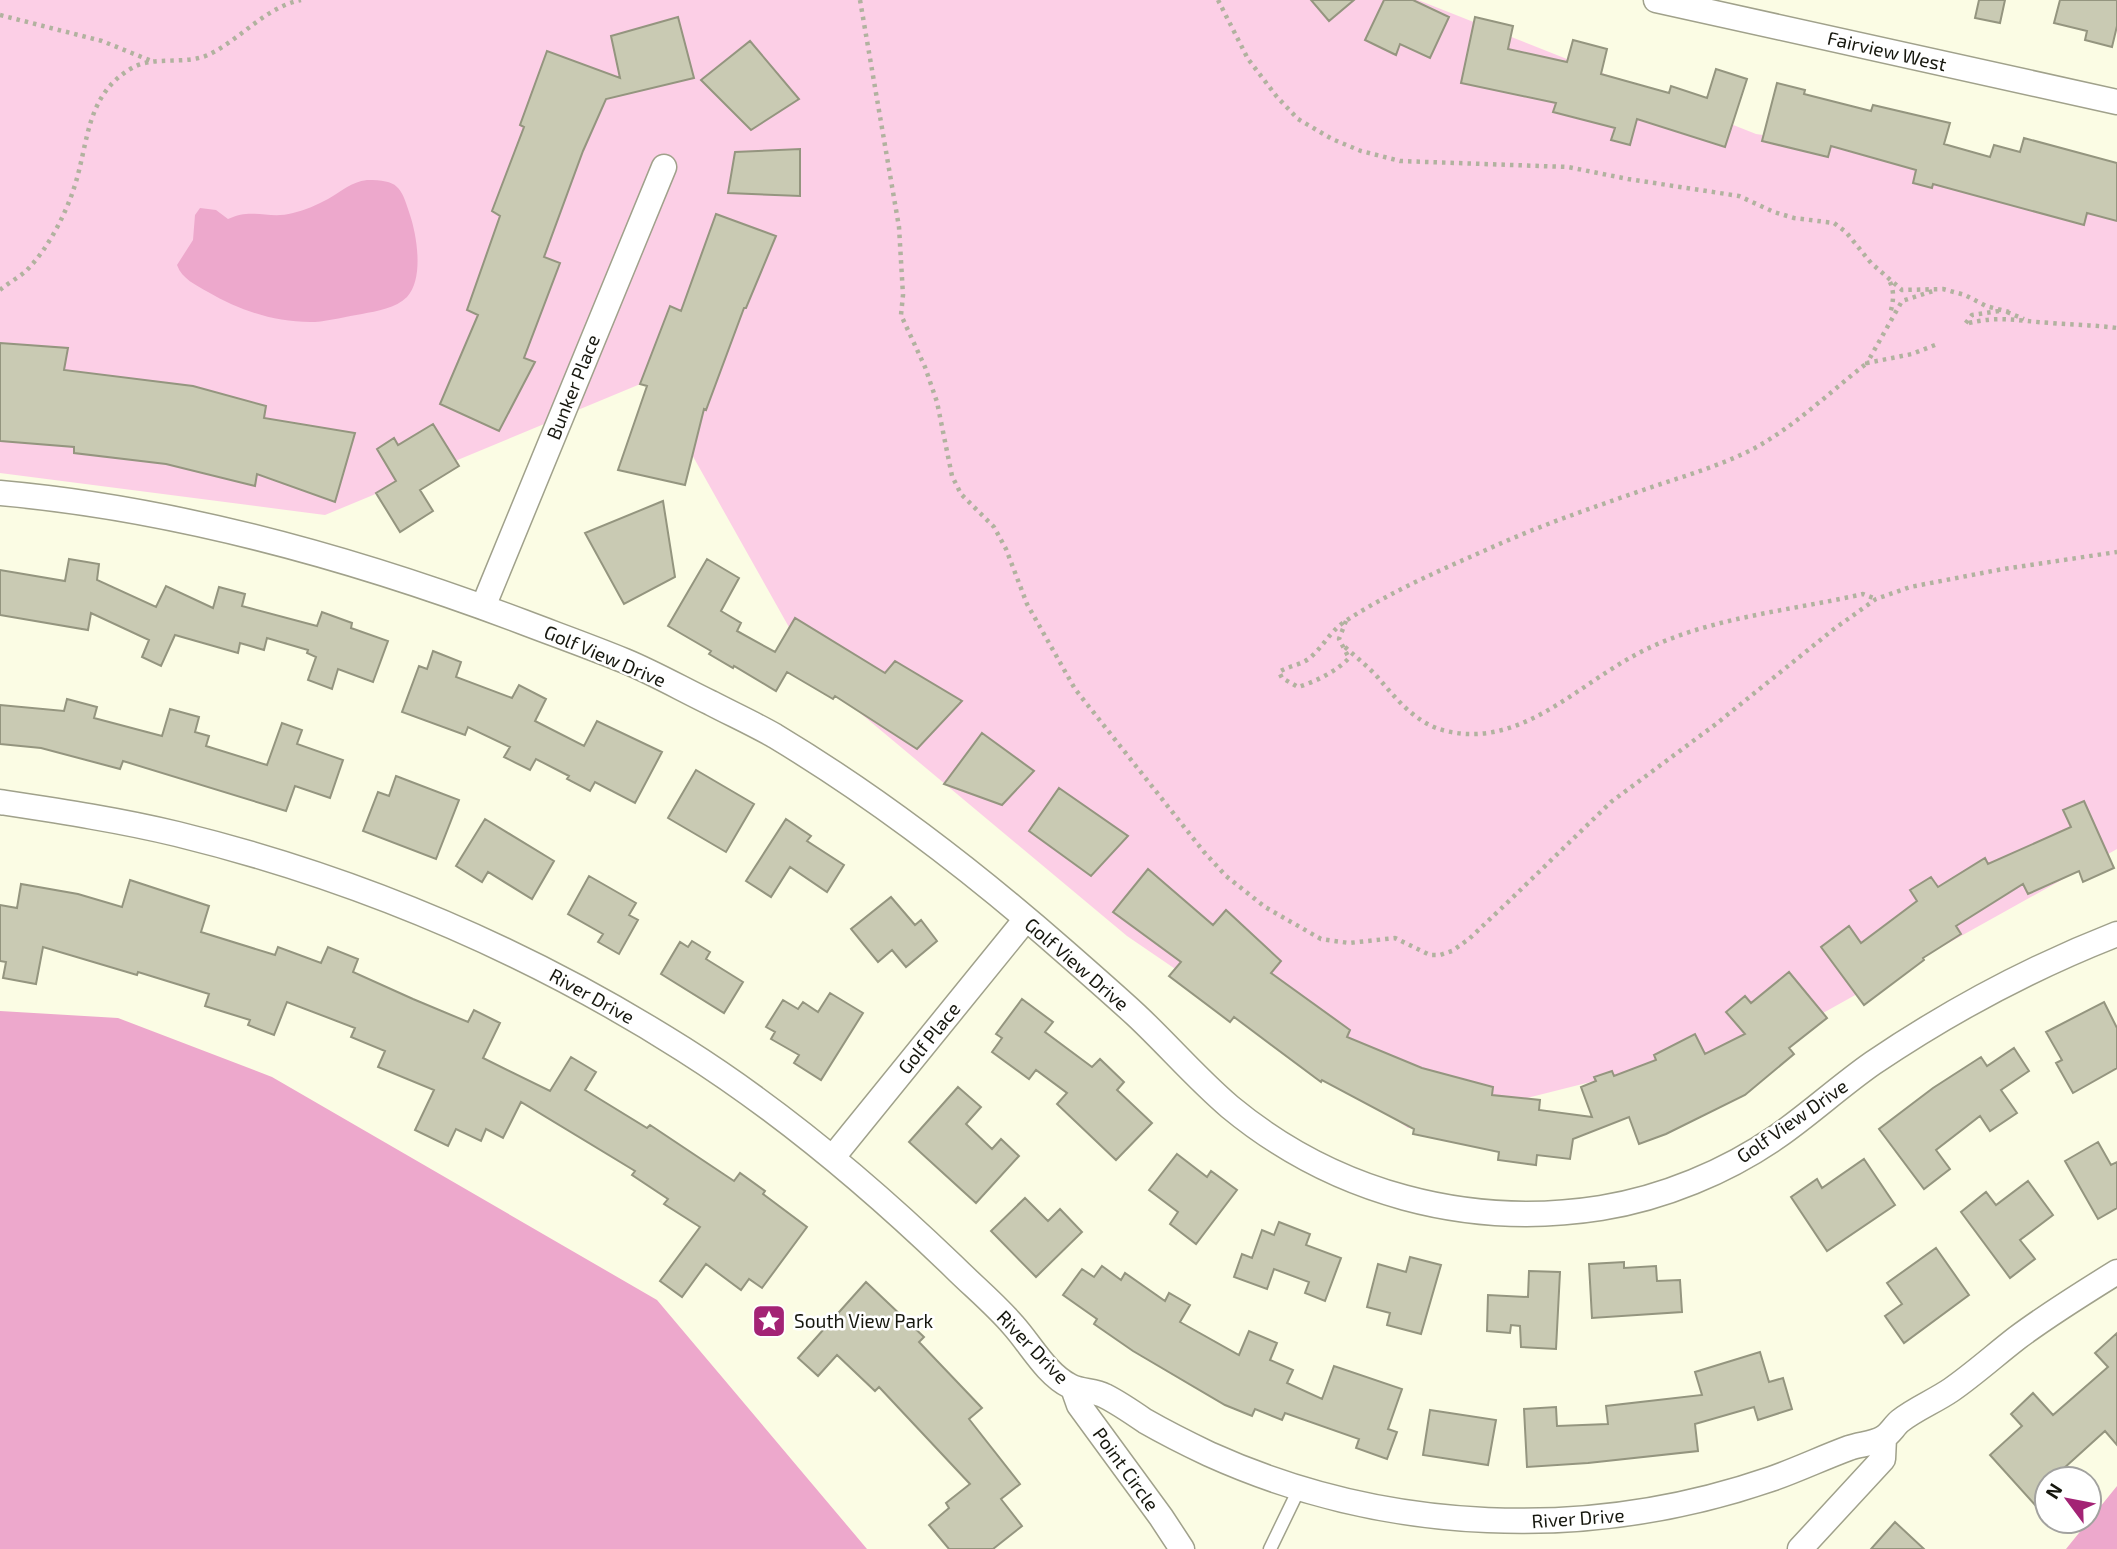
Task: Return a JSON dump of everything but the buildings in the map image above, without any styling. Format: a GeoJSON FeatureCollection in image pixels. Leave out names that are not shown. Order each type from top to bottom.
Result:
{"type":"FeatureCollection","features":[{"type":"Feature","properties":{"kind":"street","name":"Fairview West"},"geometry":{"type":"LineString","coordinates":[[1656,0],[2117,103]]}},
{"type":"Feature","properties":{"kind":"street","name":"Bunker Place"},"geometry":{"type":"LineString","coordinates":[[482,607],[664,167]]}},
{"type":"Feature","properties":{"kind":"street","name":"Golf View Drive"},"geometry":{"type":"LineString","coordinates":[[0,493],[116,509],[216,528],[374,570],[482,607],[630,663],[771,734],[904,820],[1026,919],[1136,1016],[1230,1107],[1274,1140],[1330,1171],[1380,1191],[1441,1208],[1496,1214],[1550,1214],[1604,1208],[1681,1186],[1730,1165],[1777,1137],[1868,1067],[1931,1025],[1996,988],[2064,955],[2117,934]]}},
{"type":"Feature","properties":{"kind":"street","name":"River Drive"},"geometry":{"type":"LineString","coordinates":[[0,802],[83,814],[174,833],[264,857],[352,886],[439,920],[558,977],[685,1050],[761,1102],[833,1157],[905,1220],[1012,1324],[1049,1369],[1073,1388],[1099,1392],[1153,1425],[1209,1454],[1335,1498],[1396,1511],[1459,1519],[1521,1522],[1569,1520],[1666,1508],[1739,1490],[1799,1470],[1856,1444],[1884,1438],[1898,1423],[1951,1390],[2073,1298],[2117,1272]]}},
{"type":"Feature","properties":{"kind":"street","name":"Golf Place"},"geometry":{"type":"LineString","coordinates":[[833,1157],[1026,919]]}},
{"type":"Feature","properties":{"kind":"street","name":"Point Circle"},"geometry":{"type":"LineString","coordinates":[[1073,1388],[1079,1405],[1146,1495],[1182,1549]]}},
{"type":"Feature","properties":{"kind":"street"},"geometry":{"type":"LineString","coordinates":[[1800,1549],[1883,1460],[1884,1438]]}},
{"type":"Feature","properties":{"kind":"lane"},"geometry":{"type":"LineString","coordinates":[[1270,1549],[1300,1488]]}},
{"type":"Feature","properties":{"kind":"path"},"geometry":{"type":"LineString","coordinates":[[0,290],[26,270],[45,246],[63,214],[74,188],[88,126],[113,82],[135,66],[205,57],[230,43],[285,3],[301,0]]}},
{"type":"Feature","properties":{"kind":"path"},"geometry":{"type":"LineString","coordinates":[[860,0],[899,227],[903,295],[901,314],[925,367],[937,402],[952,475],[961,494],[994,527],[1027,604],[1075,689],[1226,877],[1265,907],[1321,939],[1349,943],[1395,938],[1430,955],[1452,951],[1469,939],[1611,802],[1697,739],[1834,629],[1876,599],[1910,587],[2021,566],[2117,552]]}},
{"type":"Feature","properties":{"kind":"path"},"geometry":{"type":"LineString","coordinates":[[1218,0],[1248,59],[1277,97],[1298,119],[1332,139],[1361,151],[1400,161],[1568,167],[1739,195],[1774,212],[1794,218],[1834,223],[1846,232],[1871,263],[1902,290],[1940,289],[1965,295],[1986,306],[2024,319]]}},
{"type":"Feature","properties":{"kind":"path"},"geometry":{"type":"LineString","coordinates":[[0,15],[102,41],[155,62]]}},
{"type":"Feature","properties":{"kind":"path"},"geometry":{"type":"LineString","coordinates":[[1888,278],[1893,289],[1889,323]]}},
{"type":"Feature","properties":{"kind":"path"},"geometry":{"type":"LineString","coordinates":[[1345,647],[1349,657],[1344,663],[1310,683],[1297,687],[1282,678],[1279,672],[1289,666],[1301,664],[1313,655],[1333,630],[1346,621],[1423,579],[1488,548],[1752,450],[1778,434],[1867,363],[1902,302],[1940,289]]}},
{"type":"Feature","properties":{"kind":"path"},"geometry":{"type":"LineString","coordinates":[[2009,312],[1989,311],[1972,316],[1965,324],[1989,318],[2117,328]]}},
{"type":"Feature","properties":{"kind":"path"},"geometry":{"type":"LineString","coordinates":[[1867,363],[1912,354],[1935,345]]}},
{"type":"Feature","properties":{"kind":"path"},"geometry":{"type":"LineString","coordinates":[[1346,621],[1339,639],[1412,714],[1444,731],[1470,735],[1498,733],[1533,718],[1563,702],[1629,658],[1671,639],[1734,621],[1863,594],[1876,599]]}},
{"type":"Feature","properties":{"kind":"shaded area"},"geometry":{"type":"Polygon","coordinates":[[[0,0],[1418,0],[1756,134],[2117,187],[2117,849],[1789,1032],[1408,1128],[1127,936],[817,677],[650,380],[325,515],[0,473],[0,0]]]}},
{"type":"Feature","properties":{"kind":"shaded area"},"geometry":{"type":"Polygon","coordinates":[[[367,180],[386,181],[397,187],[404,197],[410,215],[418,257],[416,280],[403,301],[374,312],[321,321],[286,320],[233,305],[194,284],[179,270],[177,265],[193,240],[195,215],[200,208],[216,210],[228,219],[245,214],[284,215],[311,207],[351,185],[367,180]]]}},
{"type":"Feature","properties":{"kind":"shaded area"},"geometry":{"type":"Polygon","coordinates":[[[0,1011],[118,1018],[272,1077],[657,1300],[867,1549],[0,1549],[0,1011]]]}},
{"type":"Feature","properties":{"kind":"shaded area"},"geometry":{"type":"Polygon","coordinates":[[[2117,1486],[2117,1549],[2066,1549],[2077,1535],[2103,1535],[2103,1503],[2117,1486]]]}},
{"type":"Feature","properties":{"kind":"place","name":"South View Park"},"geometry":{"type":"Point","coordinates":[769,1321]}}]}
